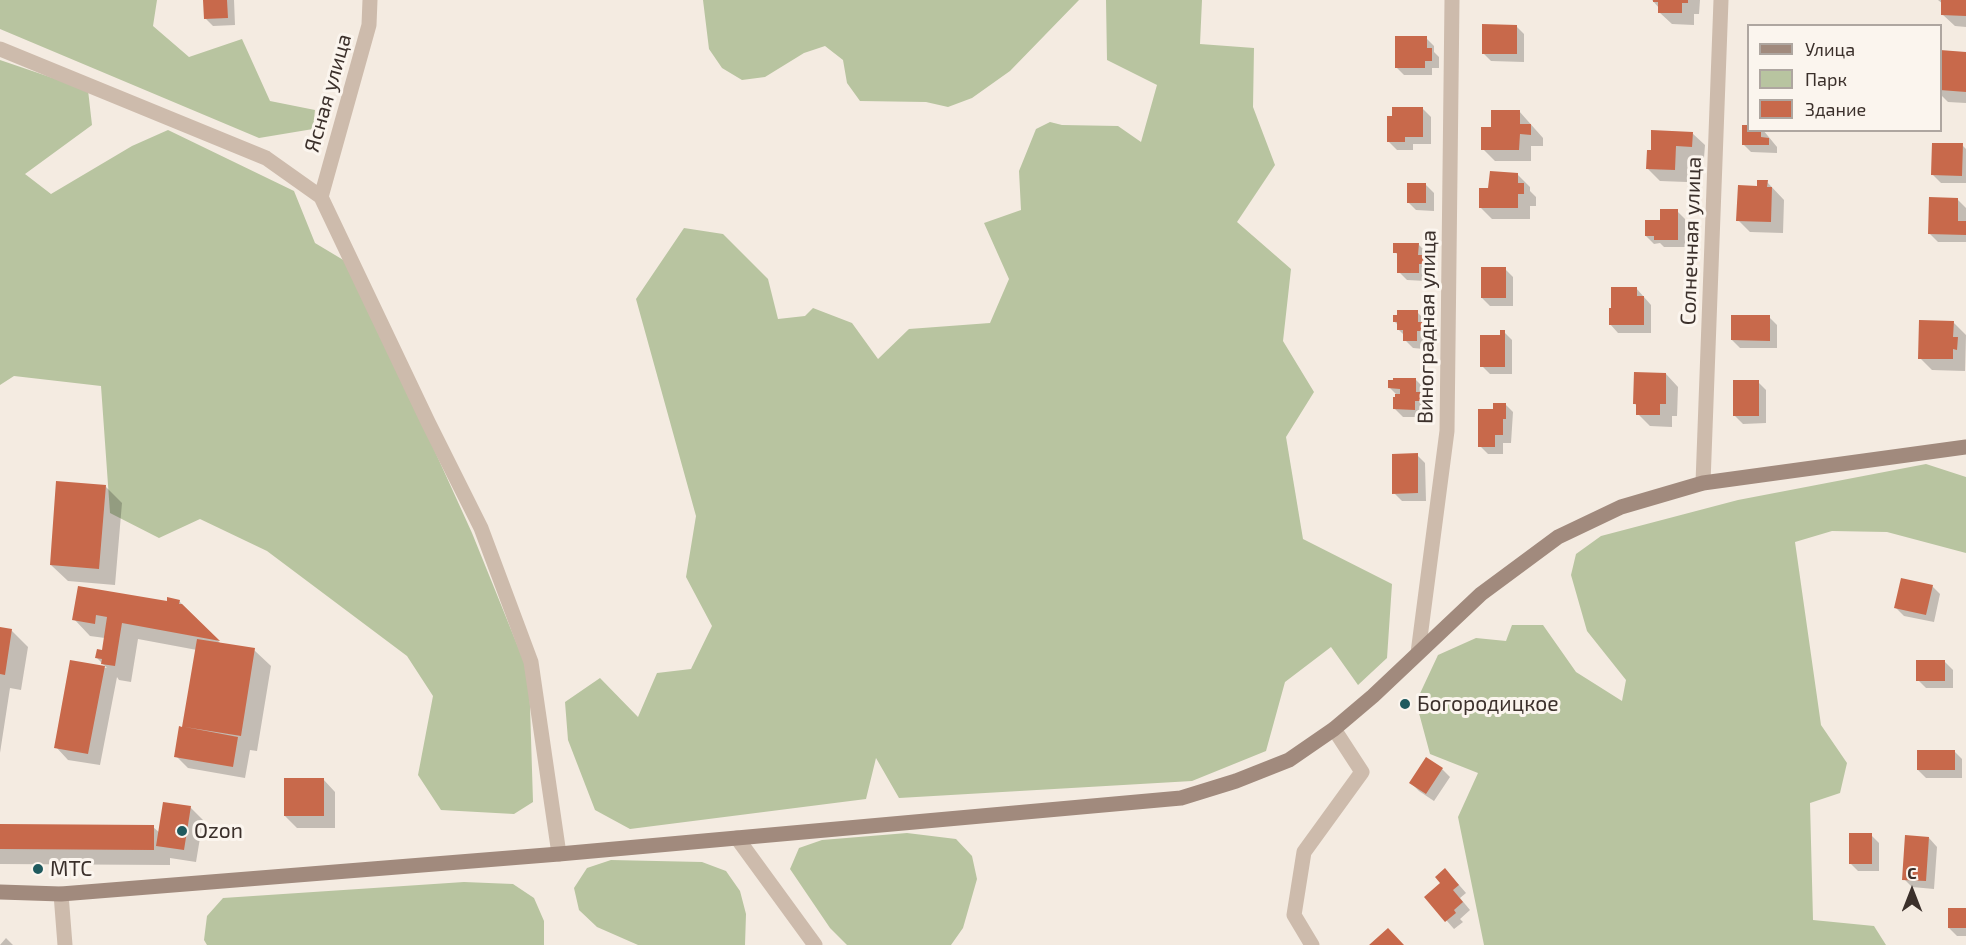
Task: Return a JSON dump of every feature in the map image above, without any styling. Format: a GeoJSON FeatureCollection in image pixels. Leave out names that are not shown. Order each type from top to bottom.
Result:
{"type":"FeatureCollection","features":[{"type":"Feature","properties":{"kind":"street","name":"Ясная улица"},"geometry":{"type":"LineString","coordinates":[[321,197],[369,25],[370,0]]}},
{"type":"Feature","properties":{"kind":"street","name":"Виноградная улица"},"geometry":{"type":"LineString","coordinates":[[1418,653],[1446,431],[1452,0]]}},
{"type":"Feature","properties":{"kind":"street","name":"Солнечная улица"},"geometry":{"type":"LineString","coordinates":[[1703,483],[1721,0]]}},
{"type":"Feature","properties":{"kind":"street"},"geometry":{"type":"LineString","coordinates":[[0,50],[266,158],[321,197],[481,528],[531,662],[559,854]]}},
{"type":"Feature","properties":{"kind":"street"},"geometry":{"type":"LineString","coordinates":[[0,892],[61,894],[559,854],[1181,798],[1236,781],[1289,760],[1334,729],[1373,696],[1480,594],[1558,537],[1621,507],[1703,483],[1966,447]]}},
{"type":"Feature","properties":{"kind":"street"},"geometry":{"type":"LineString","coordinates":[[1312,945],[1294,915],[1304,852],[1362,772],[1334,729]]}},
{"type":"Feature","properties":{"kind":"street"},"geometry":{"type":"LineString","coordinates":[[737,838],[815,945]]}},
{"type":"Feature","properties":{"kind":"street"},"geometry":{"type":"LineString","coordinates":[[61,894],[65,945]]}},
{"type":"Feature","properties":{"kind":"green space"},"geometry":{"type":"Polygon","coordinates":[[[0,0],[157,0],[153,26],[189,57],[242,39],[270,101],[315,110],[313,129],[259,138],[0,29],[0,0]]]}},
{"type":"Feature","properties":{"kind":"green space"},"geometry":{"type":"Polygon","coordinates":[[[703,0],[1079,0],[1010,71],[972,98],[948,107],[926,102],[860,101],[847,83],[843,60],[825,46],[804,53],[765,77],[742,80],[722,68],[709,49],[703,0]]]}},
{"type":"Feature","properties":{"kind":"green space"},"geometry":{"type":"Polygon","coordinates":[[[1106,0],[1202,0],[1200,44],[1254,48],[1253,107],[1275,165],[1237,222],[1291,269],[1283,341],[1314,392],[1286,437],[1303,539],[1392,584],[1387,658],[1358,685],[1331,647],[1285,682],[1266,751],[1192,781],[899,798],[876,758],[866,799],[630,829],[595,810],[568,740],[565,702],[600,678],[638,717],[657,673],[691,669],[712,626],[686,577],[696,516],[636,299],[684,228],[723,234],[768,279],[778,319],[805,316],[813,308],[852,323],[878,359],[909,329],[990,323],[1009,279],[984,223],[1021,210],[1019,171],[1036,129],[1050,122],[1062,125],[1118,126],[1141,142],[1157,85],[1107,60],[1106,0]]]}},
{"type":"Feature","properties":{"kind":"green space"},"geometry":{"type":"Polygon","coordinates":[[[0,60],[88,90],[92,125],[25,174],[51,194],[132,146],[168,130],[294,191],[315,243],[350,264],[472,533],[529,674],[533,802],[514,814],[441,810],[418,775],[433,696],[407,656],[267,551],[200,519],[159,538],[110,513],[101,386],[14,376],[0,385],[0,60]]]}},
{"type":"Feature","properties":{"kind":"green space"},"geometry":{"type":"Polygon","coordinates":[[[1926,464],[1966,477],[1966,553],[1887,532],[1832,531],[1795,542],[1821,725],[1847,763],[1840,793],[1810,803],[1813,920],[1874,926],[1886,945],[1484,945],[1458,817],[1478,773],[1430,754],[1416,702],[1438,655],[1476,638],[1506,641],[1512,625],[1543,625],[1576,672],[1622,701],[1626,680],[1587,631],[1571,575],[1576,554],[1601,536],[1738,500],[1926,464]]]}},
{"type":"Feature","properties":{"kind":"green space"},"geometry":{"type":"Polygon","coordinates":[[[907,833],[956,839],[972,856],[977,879],[963,928],[951,945],[847,945],[830,928],[790,869],[799,848],[822,840],[907,833]]]}},
{"type":"Feature","properties":{"kind":"green space"},"geometry":{"type":"Polygon","coordinates":[[[611,860],[702,862],[726,871],[740,891],[746,914],[745,945],[638,945],[597,927],[579,910],[574,888],[587,868],[611,860]]]}},
{"type":"Feature","properties":{"kind":"green space"},"geometry":{"type":"Polygon","coordinates":[[[464,882],[513,884],[534,898],[544,921],[544,945],[207,945],[204,940],[207,916],[223,898],[464,882]]]}},
{"type":"Feature","properties":{"kind":"building"},"geometry":{"type":"Polygon","coordinates":[[[203,0],[227,0],[228,18],[204,19],[203,0]]]}},
{"type":"Feature","properties":{"kind":"building"},"geometry":{"type":"Polygon","coordinates":[[[1653,0],[1688,0],[1688,3],[1682,3],[1682,13],[1658,13],[1658,2],[1653,2],[1653,0]]]}},
{"type":"Feature","properties":{"kind":"building"},"geometry":{"type":"Polygon","coordinates":[[[1941,0],[1966,0],[1966,16],[1941,15],[1941,0]]]}},
{"type":"Feature","properties":{"kind":"building"},"geometry":{"type":"Polygon","coordinates":[[[1482,24],[1517,25],[1517,54],[1482,54],[1482,24]]]}},
{"type":"Feature","properties":{"kind":"building"},"geometry":{"type":"Polygon","coordinates":[[[1395,36],[1427,36],[1427,48],[1432,48],[1432,61],[1425,61],[1425,68],[1395,68],[1395,36]]]}},
{"type":"Feature","properties":{"kind":"building"},"geometry":{"type":"Polygon","coordinates":[[[1942,50],[1966,52],[1966,92],[1942,90],[1942,50]]]}},
{"type":"Feature","properties":{"kind":"building"},"geometry":{"type":"Polygon","coordinates":[[[1392,107],[1423,107],[1423,137],[1405,137],[1405,142],[1387,142],[1387,116],[1392,116],[1392,107]]]}},
{"type":"Feature","properties":{"kind":"building"},"geometry":{"type":"Polygon","coordinates":[[[1491,110],[1520,110],[1520,124],[1531,124],[1531,135],[1520,134],[1519,150],[1481,150],[1481,127],[1491,127],[1491,110]]]}},
{"type":"Feature","properties":{"kind":"building"},"geometry":{"type":"Polygon","coordinates":[[[1742,125],[1747,125],[1747,132],[1761,132],[1761,137],[1769,138],[1769,145],[1742,145],[1742,125]]]}},
{"type":"Feature","properties":{"kind":"building"},"geometry":{"type":"Polygon","coordinates":[[[1651,130],[1693,132],[1692,147],[1676,146],[1675,170],[1646,169],[1647,150],[1651,150],[1651,130]]]}},
{"type":"Feature","properties":{"kind":"building"},"geometry":{"type":"Polygon","coordinates":[[[1932,143],[1963,143],[1962,176],[1931,175],[1932,143]]]}},
{"type":"Feature","properties":{"kind":"building"},"geometry":{"type":"Polygon","coordinates":[[[1490,171],[1518,173],[1518,183],[1524,183],[1524,194],[1518,194],[1518,208],[1479,208],[1479,188],[1488,188],[1490,171]]]}},
{"type":"Feature","properties":{"kind":"building"},"geometry":{"type":"Polygon","coordinates":[[[1757,180],[1768,180],[1767,187],[1772,187],[1771,222],[1736,221],[1738,185],[1757,186],[1757,180]]]}},
{"type":"Feature","properties":{"kind":"building"},"geometry":{"type":"Polygon","coordinates":[[[1407,183],[1426,183],[1426,203],[1407,203],[1407,183]]]}},
{"type":"Feature","properties":{"kind":"building"},"geometry":{"type":"Polygon","coordinates":[[[1929,197],[1958,198],[1958,221],[1966,221],[1966,235],[1928,234],[1929,197]]]}},
{"type":"Feature","properties":{"kind":"building"},"geometry":{"type":"Polygon","coordinates":[[[1660,209],[1678,209],[1678,240],[1654,240],[1654,236],[1645,236],[1645,220],[1660,220],[1660,209]]]}},
{"type":"Feature","properties":{"kind":"building"},"geometry":{"type":"Polygon","coordinates":[[[1393,243],[1419,243],[1418,255],[1424,255],[1424,264],[1419,264],[1419,273],[1397,273],[1397,253],[1393,253],[1393,243]]]}},
{"type":"Feature","properties":{"kind":"building"},"geometry":{"type":"Polygon","coordinates":[[[1481,267],[1506,267],[1506,298],[1481,298],[1481,267]]]}},
{"type":"Feature","properties":{"kind":"building"},"geometry":{"type":"Polygon","coordinates":[[[1611,287],[1637,287],[1637,296],[1644,296],[1644,325],[1609,325],[1611,287]]]}},
{"type":"Feature","properties":{"kind":"building"},"geometry":{"type":"Polygon","coordinates":[[[1397,310],[1418,310],[1418,322],[1423,322],[1423,331],[1417,331],[1417,341],[1403,341],[1403,330],[1397,330],[1397,322],[1393,322],[1393,315],[1397,315],[1397,310]]]}},
{"type":"Feature","properties":{"kind":"building"},"geometry":{"type":"Polygon","coordinates":[[[1731,315],[1770,315],[1770,341],[1731,340],[1731,315]]]}},
{"type":"Feature","properties":{"kind":"building"},"geometry":{"type":"Polygon","coordinates":[[[1919,320],[1954,321],[1953,337],[1958,337],[1957,350],[1953,349],[1953,359],[1918,359],[1919,320]]]}},
{"type":"Feature","properties":{"kind":"building"},"geometry":{"type":"Polygon","coordinates":[[[1500,330],[1505,330],[1505,367],[1480,367],[1480,335],[1500,335],[1500,330]]]}},
{"type":"Feature","properties":{"kind":"building"},"geometry":{"type":"Polygon","coordinates":[[[1634,372],[1666,373],[1666,404],[1660,404],[1660,415],[1636,415],[1636,404],[1633,404],[1634,372]]]}},
{"type":"Feature","properties":{"kind":"building"},"geometry":{"type":"Polygon","coordinates":[[[1393,378],[1416,378],[1416,392],[1420,392],[1420,401],[1415,401],[1415,410],[1393,409],[1393,397],[1395,394],[1400,394],[1400,389],[1388,388],[1388,380],[1393,380],[1393,378]]]}},
{"type":"Feature","properties":{"kind":"building"},"geometry":{"type":"Polygon","coordinates":[[[1733,380],[1759,380],[1759,416],[1733,416],[1733,380]]]}},
{"type":"Feature","properties":{"kind":"building"},"geometry":{"type":"Polygon","coordinates":[[[1493,403],[1506,403],[1503,435],[1495,435],[1495,447],[1478,447],[1478,409],[1493,409],[1493,403]]]}},
{"type":"Feature","properties":{"kind":"building"},"geometry":{"type":"Polygon","coordinates":[[[1418,453],[1418,493],[1392,494],[1392,454],[1418,453]]]}},
{"type":"Feature","properties":{"kind":"building"},"geometry":{"type":"Polygon","coordinates":[[[56,481],[106,485],[99,569],[50,565],[56,481]]]}},
{"type":"Feature","properties":{"kind":"building"},"geometry":{"type":"Polygon","coordinates":[[[1901,578],[1933,585],[1926,615],[1894,608],[1901,578]]]}},
{"type":"Feature","properties":{"kind":"building"},"geometry":{"type":"Polygon","coordinates":[[[78,586],[167,601],[167,597],[180,600],[179,604],[182,604],[220,641],[122,623],[115,666],[101,664],[102,659],[95,658],[97,649],[102,650],[107,617],[96,615],[95,624],[72,620],[78,586]]]}},
{"type":"Feature","properties":{"kind":"building"},"geometry":{"type":"Polygon","coordinates":[[[0,627],[12,629],[5,675],[0,674],[0,627]]]}},
{"type":"Feature","properties":{"kind":"building"},"geometry":{"type":"Polygon","coordinates":[[[197,639],[255,648],[241,736],[185,727],[238,737],[233,767],[174,757],[179,726],[182,727],[197,639]]]}},
{"type":"Feature","properties":{"kind":"building"},"geometry":{"type":"Polygon","coordinates":[[[70,660],[105,666],[88,754],[54,748],[70,660]]]}},
{"type":"Feature","properties":{"kind":"building"},"geometry":{"type":"Polygon","coordinates":[[[1916,660],[1945,660],[1945,681],[1916,681],[1916,660]]]}},
{"type":"Feature","properties":{"kind":"building"},"geometry":{"type":"Polygon","coordinates":[[[1917,750],[1955,750],[1955,770],[1917,770],[1917,750]]]}},
{"type":"Feature","properties":{"kind":"building"},"geometry":{"type":"Polygon","coordinates":[[[1426,757],[1443,768],[1426,794],[1409,783],[1426,757]]]}},
{"type":"Feature","properties":{"kind":"building"},"geometry":{"type":"Polygon","coordinates":[[[284,778],[324,778],[324,816],[284,816],[284,778]]]}},
{"type":"Feature","properties":{"kind":"building"},"geometry":{"type":"Polygon","coordinates":[[[163,802],[191,806],[184,850],[156,846],[163,802]]]}},
{"type":"Feature","properties":{"kind":"building"},"geometry":{"type":"Polygon","coordinates":[[[0,824],[154,825],[154,850],[0,849],[0,824]]]}},
{"type":"Feature","properties":{"kind":"building"},"geometry":{"type":"Polygon","coordinates":[[[1849,833],[1872,833],[1872,864],[1849,864],[1849,833]]]}},
{"type":"Feature","properties":{"kind":"building"},"geometry":{"type":"Polygon","coordinates":[[[1905,835],[1929,837],[1926,881],[1902,880],[1905,835]]]}},
{"type":"Feature","properties":{"kind":"building"},"geometry":{"type":"Polygon","coordinates":[[[1445,868],[1459,885],[1453,890],[1463,902],[1454,910],[1456,913],[1445,922],[1424,897],[1440,883],[1435,877],[1445,868]]]}},
{"type":"Feature","properties":{"kind":"building"},"geometry":{"type":"Polygon","coordinates":[[[1948,908],[1966,908],[1966,928],[1948,928],[1948,908]]]}},
{"type":"Feature","properties":{"kind":"building"},"geometry":{"type":"Polygon","coordinates":[[[1388,928],[1404,945],[1369,945],[1388,928]]]}},
{"type":"Feature","properties":{"kind":"place","name":"Богородицкое"},"geometry":{"type":"Point","coordinates":[1405,704]}},
{"type":"Feature","properties":{"kind":"place","name":"Ozon"},"geometry":{"type":"Point","coordinates":[182,831]}},
{"type":"Feature","properties":{"kind":"place","name":"МТС"},"geometry":{"type":"Point","coordinates":[38,869]}}]}
